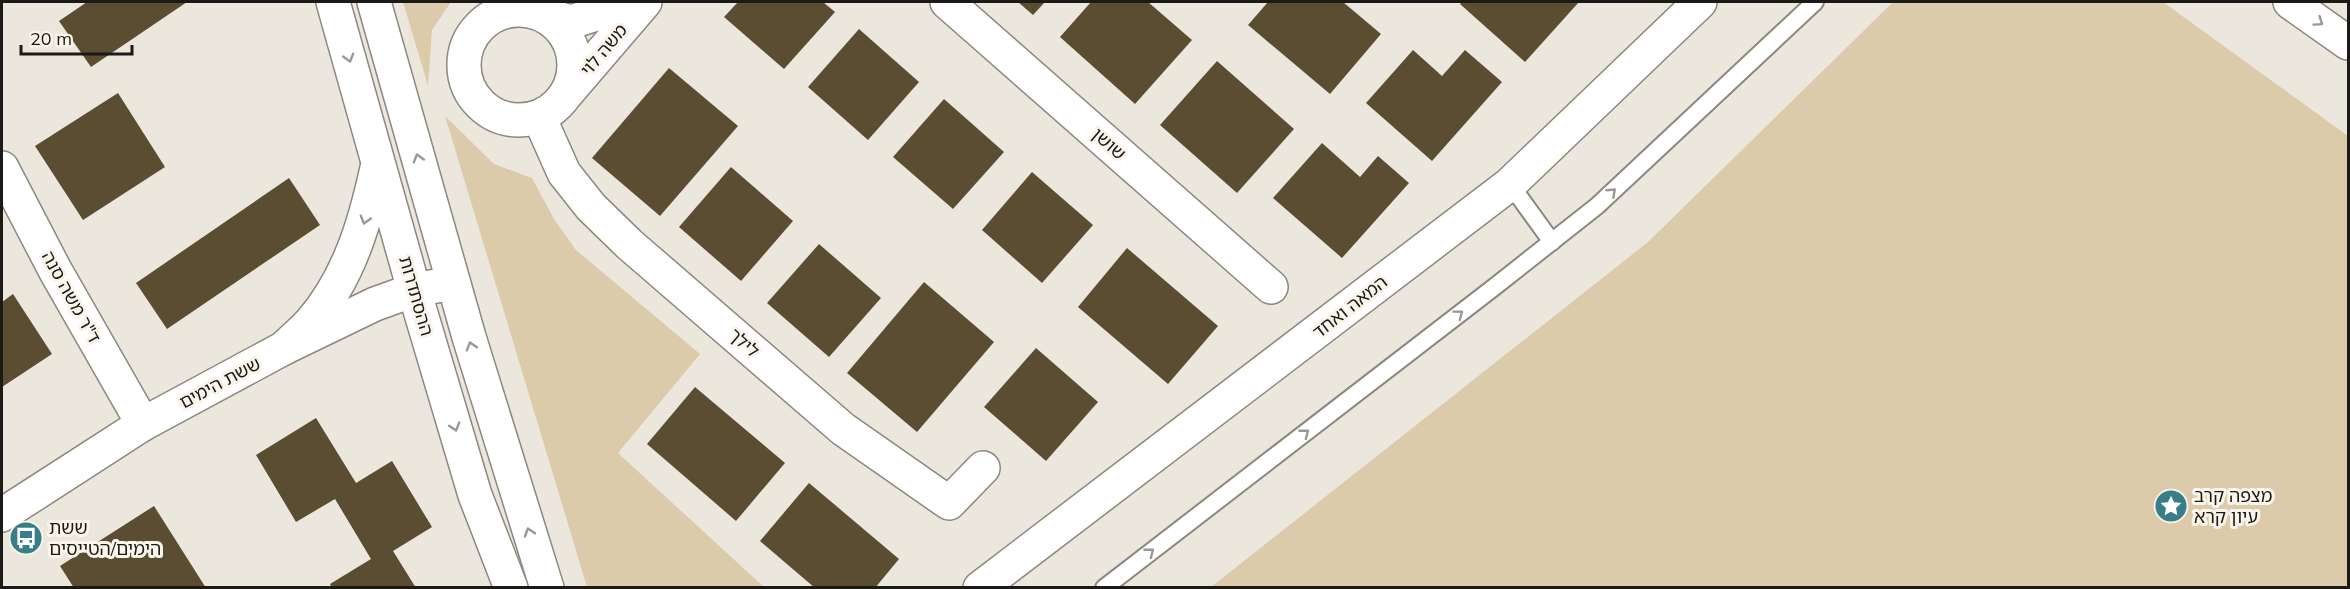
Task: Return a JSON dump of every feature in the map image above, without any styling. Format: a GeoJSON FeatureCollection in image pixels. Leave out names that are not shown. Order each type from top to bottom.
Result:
{"type":"FeatureCollection","features":[{"type":"Feature","properties":{"kind":"street","name":"ההסתדרות"},"geometry":{"type":"LineString","coordinates":[[333,2],[414,290],[475,495],[511,588]]}},
{"type":"Feature","properties":{"kind":"street"},"geometry":{"type":"LineString","coordinates":[[374,2],[453,283],[547,588]]}},
{"type":"Feature","properties":{"kind":"street","name":"משה לוי"},"geometry":{"type":"LineString","coordinates":[[535,12],[571,22],[633,2]]}},
{"type":"Feature","properties":{"kind":"street","name":"משה לוי"},"geometry":{"type":"LineString","coordinates":[[551,108],[645,2]]}},
{"type":"Feature","properties":{"kind":"street","name":"שושן"},"geometry":{"type":"LineString","coordinates":[[947,2],[1271,287]]}},
{"type":"Feature","properties":{"kind":"street","name":"המאה ואחד"},"geometry":{"type":"LineString","coordinates":[[980,588],[1510,184],[1700,2]]}},
{"type":"Feature","properties":{"kind":"street"},"geometry":{"type":"LineString","coordinates":[[2290,2],[2349,43]]}},
{"type":"Feature","properties":{"kind":"street"},"geometry":{"type":"LineString","coordinates":[[516,10],[535,12],[547,17],[562,30],[571,45],[574,64],[572,82],[551,108],[520,121],[500,117],[484,108],[473,96],[465,78],[466,50],[474,33],[497,15],[516,10]]}},
{"type":"Feature","properties":{"kind":"street","name":"לילך"},"geometry":{"type":"LineString","coordinates":[[551,108],[564,173],[591,207],[629,244],[843,429],[949,503],[983,468]]}},
{"type":"Feature","properties":{"kind":"street"},"geometry":{"type":"LineString","coordinates":[[284,348],[312,321],[337,284],[357,246],[378,164]]}},
{"type":"Feature","properties":{"kind":"street","name":"ד\"ר משה סנה"},"geometry":{"type":"LineString","coordinates":[[2,168],[55,270],[143,424]]}},
{"type":"Feature","properties":{"kind":"street","name":"ששת הימים"},"geometry":{"type":"LineString","coordinates":[[2,515],[143,424],[284,348],[375,304],[414,290],[453,283]]}},
{"type":"Feature","properties":{"kind":"lane"},"geometry":{"type":"LineString","coordinates":[[1104,588],[1597,206],[1815,2]]}},
{"type":"Feature","properties":{"kind":"lane"},"geometry":{"type":"LineString","coordinates":[[1510,184],[1552,242]]}},
{"type":"Feature","properties":{"kind":"shaded area"},"geometry":{"type":"Polygon","coordinates":[[[403,2],[451,2],[432,30],[428,86],[403,2]]]}},
{"type":"Feature","properties":{"kind":"shaded area"},"geometry":{"type":"Polygon","coordinates":[[[1893,2],[2163,2],[2348,136],[2348,587],[1211,587],[1648,242],[1893,2]]]}},
{"type":"Feature","properties":{"kind":"shaded area"},"geometry":{"type":"Polygon","coordinates":[[[445,116],[494,164],[532,178],[554,219],[576,250],[700,354],[618,453],[764,587],[587,587],[445,116]]]}},
{"type":"Feature","properties":{"kind":"building"},"geometry":{"type":"Polygon","coordinates":[[[87,2],[187,2],[91,67],[59,21],[87,2]]]}},
{"type":"Feature","properties":{"kind":"building"},"geometry":{"type":"Polygon","coordinates":[[[738,2],[823,2],[835,12],[784,69],[724,17],[738,2]]]}},
{"type":"Feature","properties":{"kind":"building"},"geometry":{"type":"Polygon","coordinates":[[[1018,2],[1045,2],[1033,15],[1018,2]]]}},
{"type":"Feature","properties":{"kind":"building"},"geometry":{"type":"Polygon","coordinates":[[[1091,2],[1148,2],[1192,40],[1135,104],[1060,37],[1091,2]]]}},
{"type":"Feature","properties":{"kind":"building"},"geometry":{"type":"Polygon","coordinates":[[[1268,2],[1343,2],[1381,34],[1330,94],[1248,25],[1268,2]]]}},
{"type":"Feature","properties":{"kind":"building"},"geometry":{"type":"Polygon","coordinates":[[[1462,2],[1579,2],[1525,62],[1460,4],[1462,2]]]}},
{"type":"Feature","properties":{"kind":"building"},"geometry":{"type":"Polygon","coordinates":[[[859,29],[919,82],[868,140],[808,87],[859,29]]]}},
{"type":"Feature","properties":{"kind":"building"},"geometry":{"type":"Polygon","coordinates":[[[1413,50],[1442,76],[1465,50],[1502,82],[1432,161],[1366,103],[1413,50]]]}},
{"type":"Feature","properties":{"kind":"building"},"geometry":{"type":"Polygon","coordinates":[[[1217,61],[1294,129],[1237,193],[1160,125],[1217,61]]]}},
{"type":"Feature","properties":{"kind":"building"},"geometry":{"type":"Polygon","coordinates":[[[669,68],[738,126],[660,216],[592,158],[669,68]]]}},
{"type":"Feature","properties":{"kind":"building"},"geometry":{"type":"Polygon","coordinates":[[[118,93],[165,167],[83,220],[35,146],[118,93]]]}},
{"type":"Feature","properties":{"kind":"building"},"geometry":{"type":"Polygon","coordinates":[[[944,99],[1004,152],[953,209],[893,157],[944,99]]]}},
{"type":"Feature","properties":{"kind":"building"},"geometry":{"type":"Polygon","coordinates":[[[1322,143],[1360,177],[1378,156],[1409,183],[1342,258],[1273,198],[1322,143]]]}},
{"type":"Feature","properties":{"kind":"building"},"geometry":{"type":"Polygon","coordinates":[[[731,167],[793,221],[741,281],[679,227],[731,167]]]}},
{"type":"Feature","properties":{"kind":"building"},"geometry":{"type":"Polygon","coordinates":[[[1032,172],[1093,225],[1042,283],[982,230],[1032,172]]]}},
{"type":"Feature","properties":{"kind":"building"},"geometry":{"type":"Polygon","coordinates":[[[289,178],[320,225],[167,329],[136,283],[289,178]]]}},
{"type":"Feature","properties":{"kind":"building"},"geometry":{"type":"Polygon","coordinates":[[[819,244],[881,298],[829,357],[767,303],[819,244]]]}},
{"type":"Feature","properties":{"kind":"building"},"geometry":{"type":"Polygon","coordinates":[[[1127,248],[1218,326],[1168,384],[1078,307],[1127,248]]]}},
{"type":"Feature","properties":{"kind":"building"},"geometry":{"type":"Polygon","coordinates":[[[924,282],[994,342],[917,432],[847,373],[924,282]]]}},
{"type":"Feature","properties":{"kind":"building"},"geometry":{"type":"Polygon","coordinates":[[[13,294],[52,354],[2,387],[2,302],[13,294]]]}},
{"type":"Feature","properties":{"kind":"building"},"geometry":{"type":"Polygon","coordinates":[[[1036,348],[1098,402],[1046,461],[984,407],[1036,348]]]}},
{"type":"Feature","properties":{"kind":"building"},"geometry":{"type":"Polygon","coordinates":[[[695,387],[785,463],[736,521],[647,444],[695,387]]]}},
{"type":"Feature","properties":{"kind":"building"},"geometry":{"type":"Polygon","coordinates":[[[316,418],[356,483],[392,461],[432,527],[393,551],[416,588],[332,588],[330,584],[371,559],[335,499],[296,522],[256,455],[316,418]]]}},
{"type":"Feature","properties":{"kind":"building"},"geometry":{"type":"Polygon","coordinates":[[[809,483],[899,559],[875,588],[815,588],[760,541],[809,483]]]}},
{"type":"Feature","properties":{"kind":"building"},"geometry":{"type":"Polygon","coordinates":[[[154,506],[206,588],[74,588],[60,566],[154,506]]]}},
{"type":"Feature","properties":{"kind":"place","name":"מצפה קרב עיון קרא"},"geometry":{"type":"Point","coordinates":[2171,506]}},
{"type":"Feature","properties":{"kind":"place","name":"ששת הימים/הטייסים"},"geometry":{"type":"Point","coordinates":[26,538]}}]}
